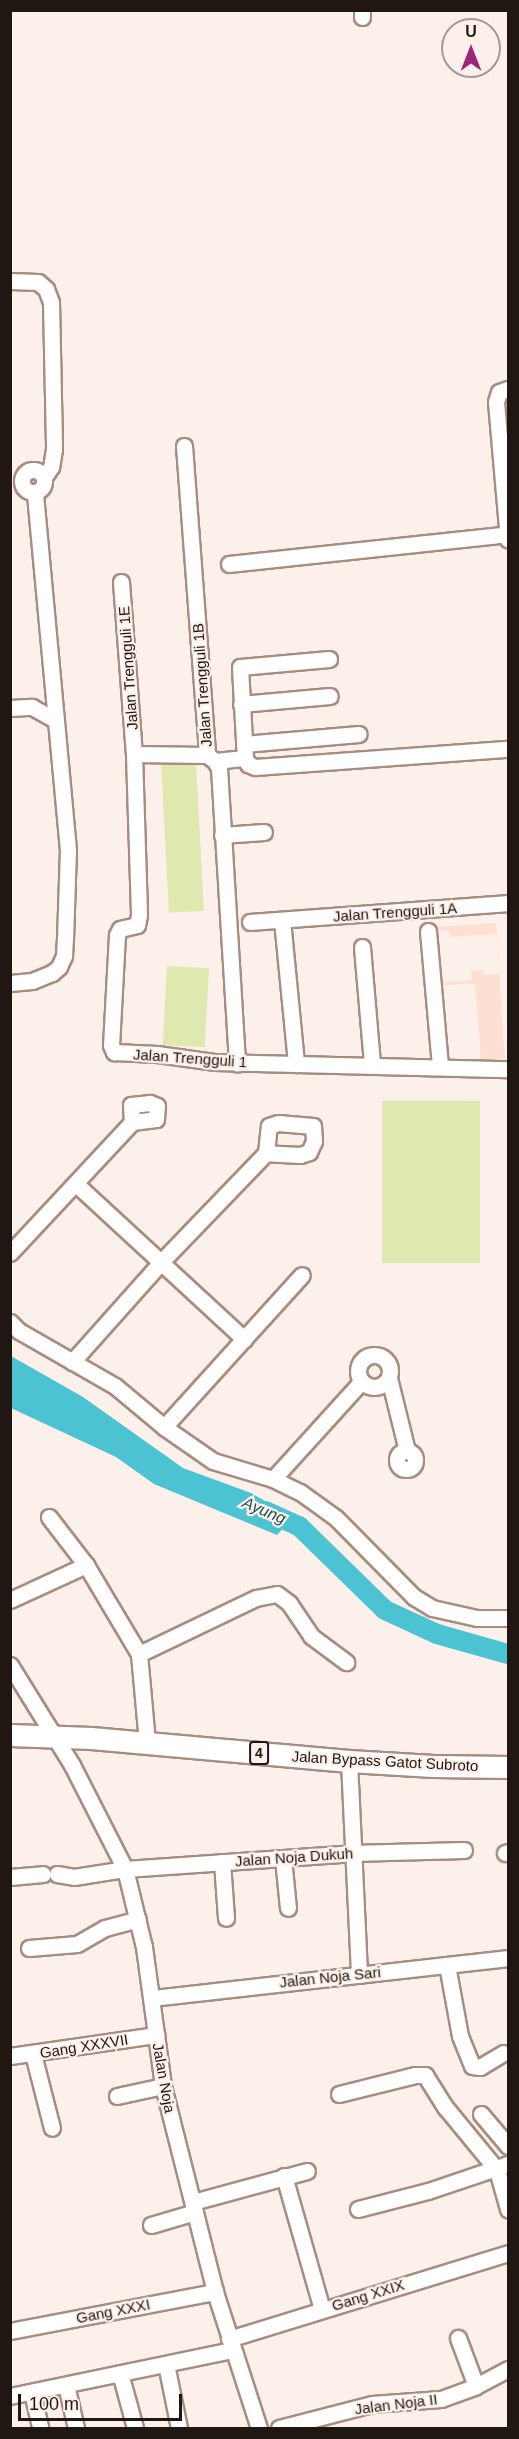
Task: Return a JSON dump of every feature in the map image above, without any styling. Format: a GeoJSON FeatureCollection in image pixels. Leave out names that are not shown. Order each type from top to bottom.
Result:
{"type":"FeatureCollection","features":[{"type":"Feature","properties":{"kind":"highway","name":"Jalan Bypass Gatot Subroto"},"geometry":{"type":"LineString","coordinates":[[10,1735],[56,1742],[147,1742],[349,1761],[433,1766],[508,1767]]}},
{"type":"Feature","properties":{"kind":"street"},"geometry":{"type":"LineString","coordinates":[[10,280],[38,282],[46,289],[51,302],[54,448],[51,467],[44,477],[43,487],[35,493]]}},
{"type":"Feature","properties":{"kind":"street"},"geometry":{"type":"LineString","coordinates":[[503,390],[496,402],[508,539]]}},
{"type":"Feature","properties":{"kind":"street","name":"Jalan Trengguli 1B"},"geometry":{"type":"LineString","coordinates":[[183,446],[211,758],[219,768],[237,1063]]}},
{"type":"Feature","properties":{"kind":"street"},"geometry":{"type":"LineString","coordinates":[[35,493],[16,484],[24,474],[32,470],[44,477]]}},
{"type":"Feature","properties":{"kind":"street"},"geometry":{"type":"LineString","coordinates":[[10,983],[32,981],[52,973],[59,967],[64,956],[68,850],[54,719],[35,493]]}},
{"type":"Feature","properties":{"kind":"street"},"geometry":{"type":"LineString","coordinates":[[229,564],[508,534]]}},
{"type":"Feature","properties":{"kind":"street","name":"Jalan Trengguli 1E"},"geometry":{"type":"LineString","coordinates":[[121,582],[134,754]]}},
{"type":"Feature","properties":{"kind":"street"},"geometry":{"type":"LineString","coordinates":[[329,659],[240,668],[244,751],[255,767],[508,749]]}},
{"type":"Feature","properties":{"kind":"street"},"geometry":{"type":"LineString","coordinates":[[10,708],[32,707],[52,694]]}},
{"type":"Feature","properties":{"kind":"street"},"geometry":{"type":"LineString","coordinates":[[241,704],[330,696]]}},
{"type":"Feature","properties":{"kind":"street"},"geometry":{"type":"LineString","coordinates":[[32,707],[54,719]]}},
{"type":"Feature","properties":{"kind":"street"},"geometry":{"type":"LineString","coordinates":[[134,754],[211,758],[244,751],[359,735]]}},
{"type":"Feature","properties":{"kind":"street","name":"Jalan Trengguli 1"},"geometry":{"type":"LineString","coordinates":[[134,754],[139,915],[136,926],[120,929],[117,935],[112,1049],[118,1053],[157,1054],[237,1063],[372,1064],[508,1069]]}},
{"type":"Feature","properties":{"kind":"street"},"geometry":{"type":"LineString","coordinates":[[222,835],[264,832]]}},
{"type":"Feature","properties":{"kind":"street","name":"Jalan Trengguli 1A"},"geometry":{"type":"LineString","coordinates":[[249,922],[508,903]]}},
{"type":"Feature","properties":{"kind":"street"},"geometry":{"type":"LineString","coordinates":[[282,920],[296,1064]]}},
{"type":"Feature","properties":{"kind":"street"},"geometry":{"type":"LineString","coordinates":[[428,931],[440,1066]]}},
{"type":"Feature","properties":{"kind":"street"},"geometry":{"type":"LineString","coordinates":[[362,947],[372,1064]]}},
{"type":"Feature","properties":{"kind":"street"},"geometry":{"type":"LineString","coordinates":[[10,1254],[132,1122]]}},
{"type":"Feature","properties":{"kind":"street"},"geometry":{"type":"LineString","coordinates":[[72,1362],[161,1262],[266,1153]]}},
{"type":"Feature","properties":{"kind":"street"},"geometry":{"type":"LineString","coordinates":[[75,1184],[244,1339]]}},
{"type":"Feature","properties":{"kind":"street"},"geometry":{"type":"LineString","coordinates":[[164,1427],[302,1275]]}},
{"type":"Feature","properties":{"kind":"street"},"geometry":{"type":"LineString","coordinates":[[10,1322],[19,1331],[115,1386],[164,1427],[213,1461],[273,1479],[300,1492],[336,1518],[414,1597],[432,1608],[477,1618],[508,1618]]}},
{"type":"Feature","properties":{"kind":"street"},"geometry":{"type":"LineString","coordinates":[[385,1382],[371,1387],[361,1382],[357,1372],[360,1362],[374,1354],[388,1362],[385,1382],[402,1453]]}},
{"type":"Feature","properties":{"kind":"street"},"geometry":{"type":"LineString","coordinates":[[273,1479],[361,1382]]}},
{"type":"Feature","properties":{"kind":"street"},"geometry":{"type":"LineString","coordinates":[[49,1517],[86,1565],[139,1654],[147,1742]]}},
{"type":"Feature","properties":{"kind":"street"},"geometry":{"type":"LineString","coordinates":[[10,1600],[86,1565]]}},
{"type":"Feature","properties":{"kind":"street"},"geometry":{"type":"LineString","coordinates":[[139,1654],[256,1598],[277,1594],[289,1604],[311,1636],[346,1662]]}},
{"type":"Feature","properties":{"kind":"street","name":"Jalan Noja"},"geometry":{"type":"LineString","coordinates":[[10,1665],[16,1687],[56,1742],[124,1869],[138,1919],[152,1998],[163,2086],[215,2292],[259,2428]]}},
{"type":"Feature","properties":{"kind":"street"},"geometry":{"type":"LineString","coordinates":[[349,1761],[351,1853],[359,1975]]}},
{"type":"Feature","properties":{"kind":"street","name":"Jalan Noja Dukuh"},"geometry":{"type":"LineString","coordinates":[[10,1877],[50,1874],[74,1877],[124,1869],[351,1853],[464,1850]]}},
{"type":"Feature","properties":{"kind":"street"},"geometry":{"type":"LineString","coordinates":[[283,1858],[288,1908]]}},
{"type":"Feature","properties":{"kind":"street"},"geometry":{"type":"LineString","coordinates":[[222,1862],[226,1918]]}},
{"type":"Feature","properties":{"kind":"street"},"geometry":{"type":"LineString","coordinates":[[29,1948],[77,1944],[105,1928],[138,1919]]}},
{"type":"Feature","properties":{"kind":"street","name":"Jalan Noja Sari"},"geometry":{"type":"LineString","coordinates":[[152,1998],[508,1958]]}},
{"type":"Feature","properties":{"kind":"street"},"geometry":{"type":"LineString","coordinates":[[447,1965],[460,2036],[472,2066],[480,2067],[503,2053]]}},
{"type":"Feature","properties":{"kind":"street","name":"Gang XXXVII"},"geometry":{"type":"LineString","coordinates":[[10,2056],[156,2035]]}},
{"type":"Feature","properties":{"kind":"street"},"geometry":{"type":"LineString","coordinates":[[33,2054],[52,2128]]}},
{"type":"Feature","properties":{"kind":"street"},"geometry":{"type":"LineString","coordinates":[[339,2094],[415,2074],[425,2075],[446,2108],[503,2167],[508,2208]]}},
{"type":"Feature","properties":{"kind":"street"},"geometry":{"type":"LineString","coordinates":[[117,2096],[163,2086]]}},
{"type":"Feature","properties":{"kind":"street"},"geometry":{"type":"LineString","coordinates":[[481,2114],[508,2146]]}},
{"type":"Feature","properties":{"kind":"street"},"geometry":{"type":"LineString","coordinates":[[358,2209],[503,2167]]}},
{"type":"Feature","properties":{"kind":"street"},"geometry":{"type":"LineString","coordinates":[[151,2225],[194,2207],[284,2176],[307,2171]]}},
{"type":"Feature","properties":{"kind":"street"},"geometry":{"type":"LineString","coordinates":[[284,2176],[322,2310]]}},
{"type":"Feature","properties":{"kind":"street","name":"Gang XXIX"},"geometry":{"type":"LineString","coordinates":[[10,2396],[166,2364],[231,2345],[322,2310],[508,2253]]}},
{"type":"Feature","properties":{"kind":"street","name":"Gang XXXI"},"geometry":{"type":"LineString","coordinates":[[10,2331],[215,2292]]}},
{"type":"Feature","properties":{"kind":"street"},"geometry":{"type":"LineString","coordinates":[[458,2338],[476,2386]]}},
{"type":"Feature","properties":{"kind":"street"},"geometry":{"type":"LineString","coordinates":[[166,2364],[179,2428]]}},
{"type":"Feature","properties":{"kind":"street","name":"Jalan Noja II"},"geometry":{"type":"LineString","coordinates":[[279,2428],[372,2404],[441,2399],[476,2386],[508,2368]]}},
{"type":"Feature","properties":{"kind":"street"},"geometry":{"type":"LineString","coordinates":[[120,2373],[135,2428]]}},
{"type":"Feature","properties":{"kind":"street"},"geometry":{"type":"LineString","coordinates":[[66,2385],[76,2428]]}},
{"type":"Feature","properties":{"kind":"street"},"geometry":{"type":"LineString","coordinates":[[32,2392],[40,2428]]}},
{"type":"Feature","properties":{"kind":"shaded area"},"geometry":{"type":"Polygon","coordinates":[[[496,923],[505,1059],[481,1061],[475,983],[436,986],[432,927],[496,923]],[[449,930],[434,932],[438,983],[472,980],[471,971],[483,970],[483,975],[499,974],[496,934],[450,937],[449,930]]]}},
{"type":"Feature","properties":{"kind":"green space"},"geometry":{"type":"Polygon","coordinates":[[[196,761],[204,911],[169,913],[161,763],[196,761]]]}},
{"type":"Feature","properties":{"kind":"green space"},"geometry":{"type":"Polygon","coordinates":[[[167,966],[209,968],[205,1047],[163,1045],[167,966]]]}},
{"type":"Feature","properties":{"kind":"green space"},"geometry":{"type":"Polygon","coordinates":[[[382,1101],[480,1101],[480,1263],[382,1263],[382,1101]]]}},
{"type":"Feature","properties":{"kind":"water"},"geometry":{"type":"Polygon","coordinates":[[[11,1356],[83,1397],[183,1468],[251,1493],[293,1517],[277,1535],[154,1484],[116,1457],[13,1409],[10,1406],[11,1356]]]}},
{"type":"Feature","properties":{"kind":"waterway","name":"Ayung"},"geometry":{"type":"LineString","coordinates":[[265,1511],[299,1526],[385,1610],[437,1634],[508,1654]]}}]}
